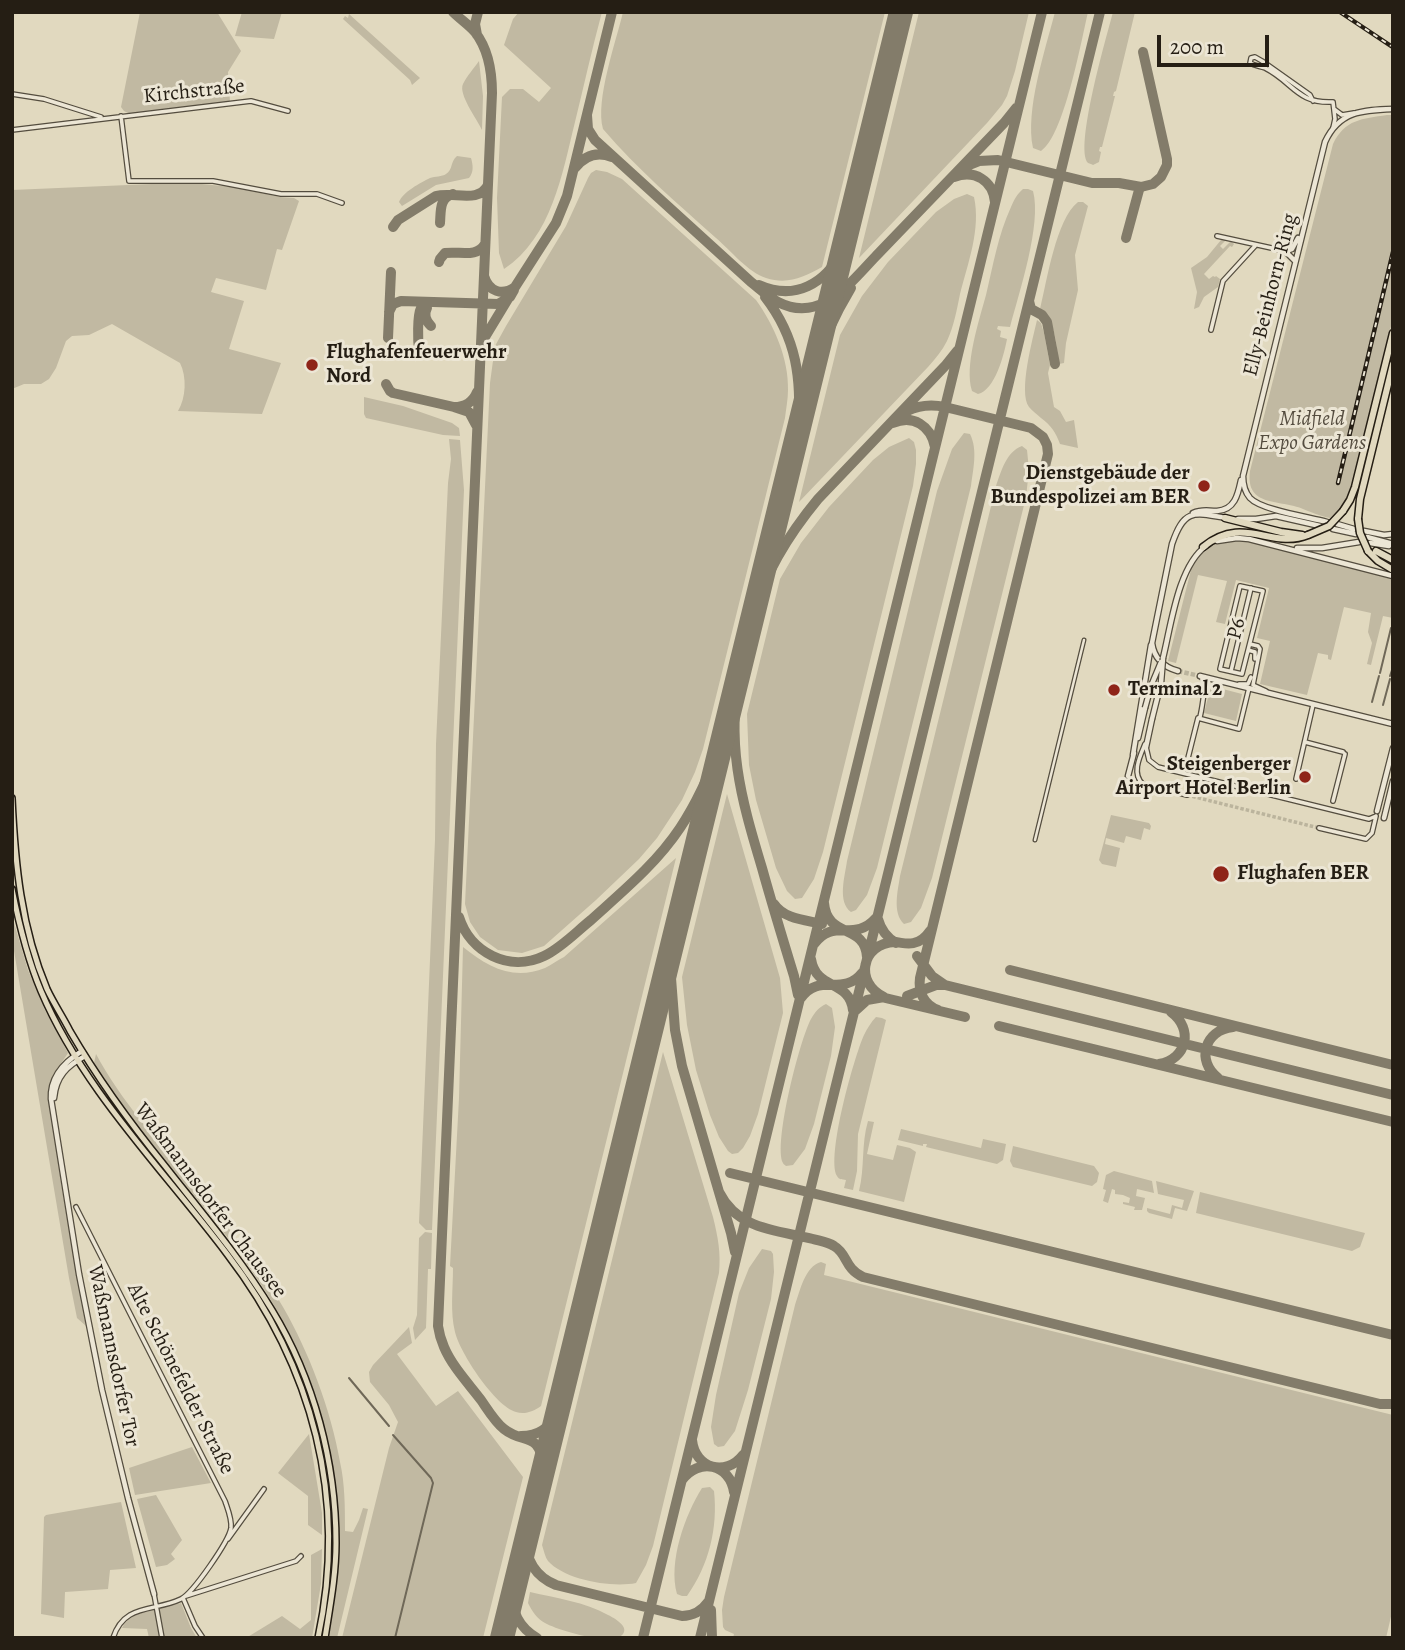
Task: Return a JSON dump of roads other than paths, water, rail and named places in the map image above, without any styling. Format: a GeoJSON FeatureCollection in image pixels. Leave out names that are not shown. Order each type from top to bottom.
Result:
{"type":"FeatureCollection","features":[{"type":"Feature","properties":{"kind":"highway"},"geometry":{"type":"LineString","coordinates":[[1203,547],[1215,539],[1234,533],[1250,532],[1292,539],[1308,535],[1329,526],[1343,511],[1355,487],[1393,333]]}},
{"type":"Feature","properties":{"kind":"highway"},"geometry":{"type":"LineString","coordinates":[[1393,364],[1358,519],[1360,535],[1378,561],[1393,570]]}},
{"type":"Feature","properties":{"kind":"highway"},"geometry":{"type":"LineString","coordinates":[[1225,518],[1281,532],[1308,535]]}},
{"type":"Feature","properties":{"kind":"highway"},"geometry":{"type":"LineString","coordinates":[[1372,551],[1393,560]]}},
{"type":"Feature","properties":{"kind":"main road","name":"Waßmannsdorfer Chaussee"},"geometry":{"type":"LineString","coordinates":[[12,798],[14,845],[23,915],[48,992],[83,1053],[126,1117],[239,1259],[274,1312],[297,1358],[317,1411],[333,1489],[336,1543],[332,1596],[325,1638]]}},
{"type":"Feature","properties":{"kind":"main road","name":"Waßmannsdorfer Chaussee"},"geometry":{"type":"LineString","coordinates":[[12,889],[19,925],[33,971],[50,1009],[77,1057],[127,1128],[244,1278],[271,1321],[298,1376],[322,1460],[328,1513],[327,1584],[318,1638]]}},
{"type":"Feature","properties":{"kind":"street"},"geometry":{"type":"LineString","coordinates":[[1313,101],[1262,61],[1251,58],[1252,65],[1267,69],[1305,98],[1313,101],[1319,103],[1333,102],[1333,128]]}},
{"type":"Feature","properties":{"kind":"street","name":"Kirchstraße"},"geometry":{"type":"LineString","coordinates":[[12,93],[42,98],[102,118]]}},
{"type":"Feature","properties":{"kind":"street","name":"Kirchstraße"},"geometry":{"type":"LineString","coordinates":[[12,130],[251,101],[288,111]]}},
{"type":"Feature","properties":{"kind":"street"},"geometry":{"type":"LineString","coordinates":[[1333,108],[1342,115],[1369,110],[1393,110]]}},
{"type":"Feature","properties":{"kind":"street"},"geometry":{"type":"LineString","coordinates":[[1333,128],[1354,113]]}},
{"type":"Feature","properties":{"kind":"street"},"geometry":{"type":"LineString","coordinates":[[121,116],[129,181],[214,181],[281,194],[317,194],[342,203]]}},
{"type":"Feature","properties":{"kind":"street","name":"Elly-Beinhorn-Ring"},"geometry":{"type":"LineString","coordinates":[[1190,516],[1201,510],[1221,510],[1232,505],[1237,496],[1324,146],[1333,128]]}},
{"type":"Feature","properties":{"kind":"street"},"geometry":{"type":"LineString","coordinates":[[1217,236],[1285,251],[1293,249],[1303,232]]}},
{"type":"Feature","properties":{"kind":"street"},"geometry":{"type":"LineString","coordinates":[[1211,330],[1223,281],[1255,246]]}},
{"type":"Feature","properties":{"kind":"street"},"geometry":{"type":"LineString","coordinates":[[1285,251],[1296,261]]}},
{"type":"Feature","properties":{"kind":"street"},"geometry":{"type":"LineString","coordinates":[[1243,476],[1247,494],[1256,503],[1326,522]]}},
{"type":"Feature","properties":{"kind":"street"},"geometry":{"type":"LineString","coordinates":[[1133,755],[1152,639],[1172,544],[1181,523],[1190,516],[1207,513],[1225,518],[1245,519],[1276,516],[1320,526]]}},
{"type":"Feature","properties":{"kind":"street"},"geometry":{"type":"LineString","coordinates":[[1335,527],[1393,546]]}},
{"type":"Feature","properties":{"kind":"street"},"geometry":{"type":"LineString","coordinates":[[1281,547],[1322,548],[1360,535],[1393,534]]}},
{"type":"Feature","properties":{"kind":"street"},"geometry":{"type":"LineString","coordinates":[[1128,776],[1149,692],[1163,659],[1184,575],[1203,547],[1220,540],[1250,539],[1393,576]]}},
{"type":"Feature","properties":{"kind":"street"},"geometry":{"type":"LineString","coordinates":[[1370,543],[1393,546]]}},
{"type":"Feature","properties":{"kind":"street","name":"P6"},"geometry":{"type":"LineString","coordinates":[[1240,586],[1251,588],[1262,591],[1242,674],[1220,669],[1240,586]]}},
{"type":"Feature","properties":{"kind":"street","name":"P6"},"geometry":{"type":"LineString","coordinates":[[1231,671],[1251,588]]}},
{"type":"Feature","properties":{"kind":"street"},"geometry":{"type":"LineString","coordinates":[[1152,639],[1158,659],[1167,667],[1178,671]]}},
{"type":"Feature","properties":{"kind":"street"},"geometry":{"type":"LineString","coordinates":[[1035,840],[1084,640]]}},
{"type":"Feature","properties":{"kind":"street"},"geometry":{"type":"LineString","coordinates":[[1250,644],[1260,649],[1252,685],[1268,693]]}},
{"type":"Feature","properties":{"kind":"street"},"geometry":{"type":"LineString","coordinates":[[1235,685],[1247,684],[1251,679],[1256,656],[1255,652],[1248,650]]}},
{"type":"Feature","properties":{"kind":"street"},"geometry":{"type":"LineString","coordinates":[[1163,659],[1161,683],[1149,735],[1136,773],[1143,784],[1187,795]]}},
{"type":"Feature","properties":{"kind":"street"},"geometry":{"type":"LineString","coordinates":[[1200,676],[1393,724]]}},
{"type":"Feature","properties":{"kind":"street"},"geometry":{"type":"LineString","coordinates":[[1200,676],[1206,684]]}},
{"type":"Feature","properties":{"kind":"street"},"geometry":{"type":"LineString","coordinates":[[1206,684],[1217,680]]}},
{"type":"Feature","properties":{"kind":"street"},"geometry":{"type":"LineString","coordinates":[[1186,766],[1206,684]]}},
{"type":"Feature","properties":{"kind":"street"},"geometry":{"type":"LineString","coordinates":[[1198,718],[1239,729],[1249,688]]}},
{"type":"Feature","properties":{"kind":"street"},"geometry":{"type":"LineString","coordinates":[[1296,779],[1313,705]]}},
{"type":"Feature","properties":{"kind":"street"},"geometry":{"type":"LineString","coordinates":[[1305,742],[1344,753],[1333,801]]}},
{"type":"Feature","properties":{"kind":"street"},"geometry":{"type":"LineString","coordinates":[[1145,745],[1149,760],[1158,766],[1369,818],[1376,814]]}},
{"type":"Feature","properties":{"kind":"street"},"geometry":{"type":"LineString","coordinates":[[1319,828],[1366,839],[1370,837],[1393,748]]}},
{"type":"Feature","properties":{"kind":"street"},"geometry":{"type":"LineString","coordinates":[[1384,818],[1393,781]]}},
{"type":"Feature","properties":{"kind":"street"},"geometry":{"type":"LineString","coordinates":[[1389,800],[1393,790]]}},
{"type":"Feature","properties":{"kind":"street","name":"Waßmannsdorfer Tor"},"geometry":{"type":"LineString","coordinates":[[83,1053],[62,1067],[54,1079],[51,1095],[79,1274],[102,1390],[154,1594],[162,1638]]}},
{"type":"Feature","properties":{"kind":"street","name":"Alte Schönefelder Straße"},"geometry":{"type":"LineString","coordinates":[[76,1207],[225,1501],[231,1529],[226,1542]]}},
{"type":"Feature","properties":{"kind":"street"},"geometry":{"type":"LineString","coordinates":[[184,1598],[264,1489]]}},
{"type":"Feature","properties":{"kind":"street"},"geometry":{"type":"LineString","coordinates":[[113,1638],[125,1617],[132,1613],[184,1598],[301,1556]]}},
{"type":"Feature","properties":{"kind":"street"},"geometry":{"type":"LineString","coordinates":[[184,1598],[203,1638]]}},
{"type":"Feature","properties":{"kind":"waterway"},"geometry":{"type":"LineString","coordinates":[[1380,673],[1391,628]]}},
{"type":"Feature","properties":{"kind":"waterway"},"geometry":{"type":"LineString","coordinates":[[1390,676],[1393,667]]}},
{"type":"Feature","properties":{"kind":"waterway"},"geometry":{"type":"LineString","coordinates":[[1372,702],[1379,676]]}},
{"type":"Feature","properties":{"kind":"waterway"},"geometry":{"type":"LineString","coordinates":[[1383,705],[1390,679]]}},
{"type":"Feature","properties":{"kind":"waterway"},"geometry":{"type":"LineString","coordinates":[[349,1378],[389,1426]]}},
{"type":"Feature","properties":{"kind":"waterway"},"geometry":{"type":"LineString","coordinates":[[393,1435],[433,1483],[395,1638]]}},
{"type":"Feature","properties":{"kind":"tunnel"},"geometry":{"type":"LineString","coordinates":[[1178,671],[1200,676]]}},
{"type":"Feature","properties":{"kind":"tunnel"},"geometry":{"type":"LineString","coordinates":[[1187,795],[1319,828]]}},
{"type":"Feature","properties":{"kind":"railway"},"geometry":{"type":"LineString","coordinates":[[1340,12],[1391,46]]}},
{"type":"Feature","properties":{"kind":"railway"},"geometry":{"type":"LineString","coordinates":[[1338,483],[1393,252]]}},
{"type":"Feature","properties":{"kind":"place","name":"Flughafenfeuerwehr Nord"},"geometry":{"type":"Point","coordinates":[312,365]}},
{"type":"Feature","properties":{"kind":"place","name":"Dienstgebäude der Bundespolizei am BER"},"geometry":{"type":"Point","coordinates":[1204,486]}},
{"type":"Feature","properties":{"kind":"place","name":"Terminal 2"},"geometry":{"type":"Point","coordinates":[1114,690]}},
{"type":"Feature","properties":{"kind":"place","name":"Steigenberger Airport Hotel Berlin"},"geometry":{"type":"Point","coordinates":[1305,777]}},
{"type":"Feature","properties":{"kind":"place","name":"Flughafen BER"},"geometry":{"type":"Point","coordinates":[1221,874]}},
{"type":"Feature","properties":{"kind":"park label","name":"Midfield Expo Gardens"},"geometry":{"type":"Point","coordinates":[1312,432]}}]}
